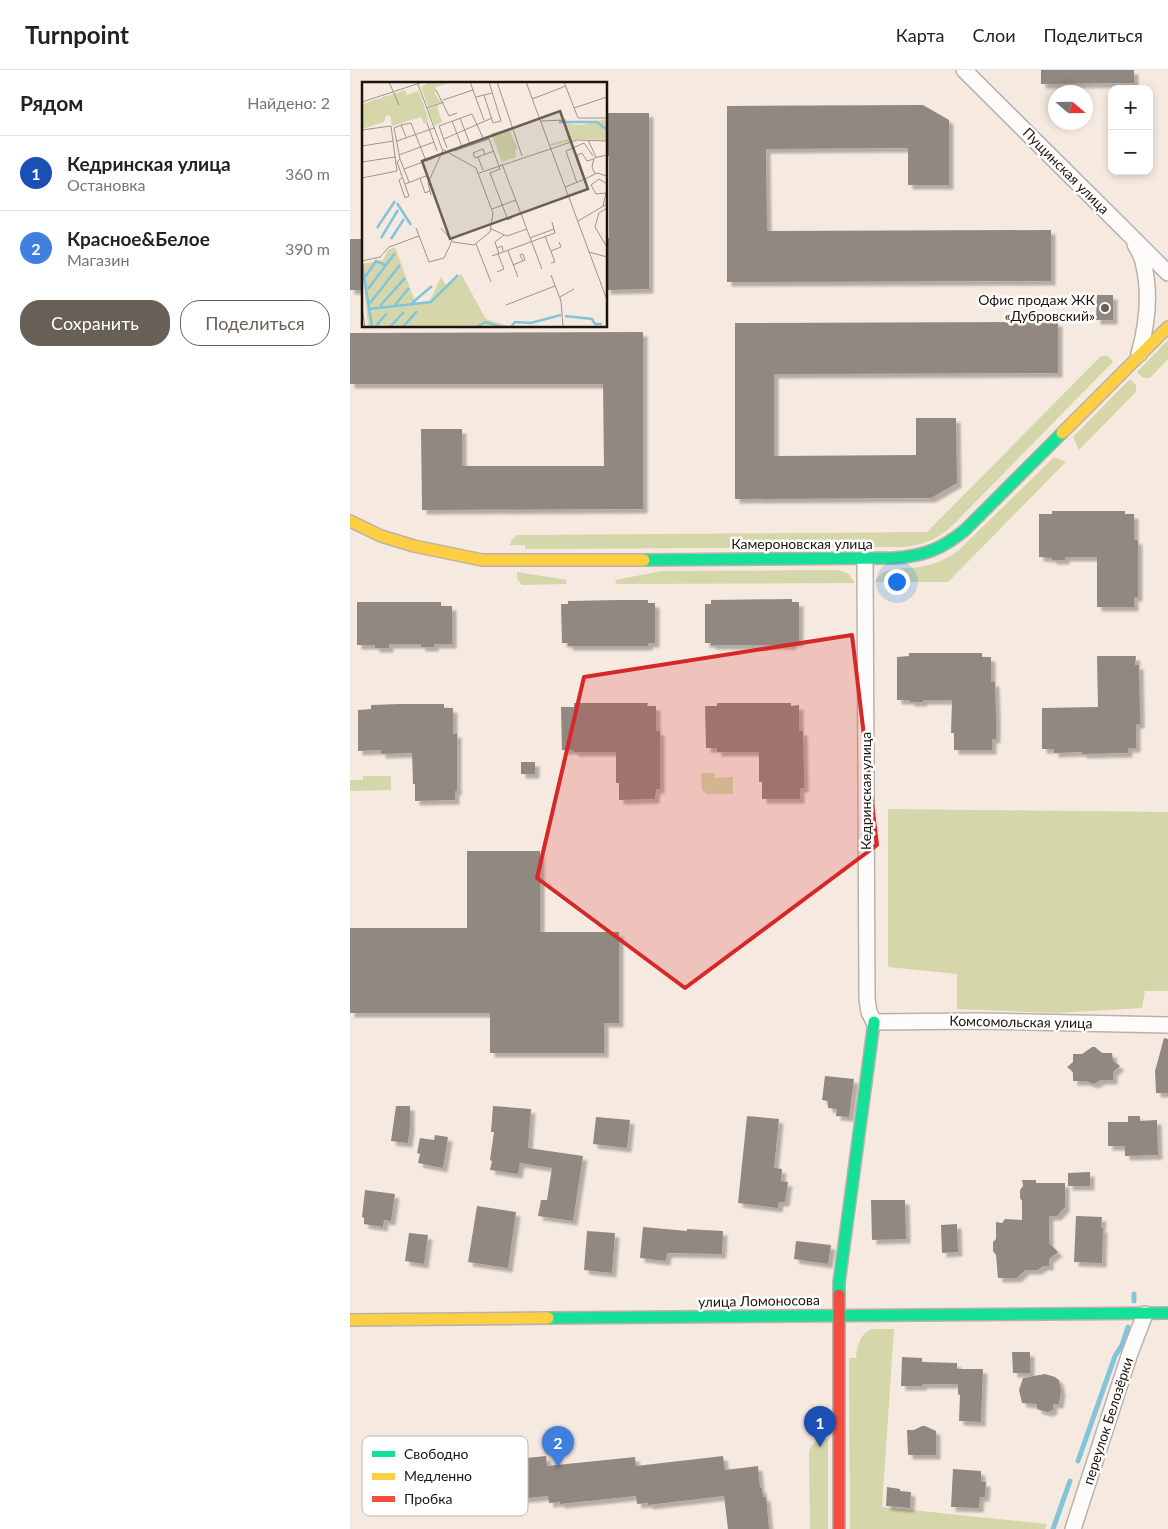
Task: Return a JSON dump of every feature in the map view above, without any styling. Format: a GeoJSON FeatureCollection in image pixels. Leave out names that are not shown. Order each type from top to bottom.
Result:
{"type":"FeatureCollection","features":[{"type":"Feature","properties":{"kind":"street","name":"Пущинская улица"},"geometry":{"type":"LineString","coordinates":[[964,70],[1168,273]]}},
{"type":"Feature","properties":{"kind":"street"},"geometry":{"type":"LineString","coordinates":[[1132,236],[1143,260],[1147,280],[1146,318],[1139,354]]}},
{"type":"Feature","properties":{"kind":"street","name":"Камероновская улица"},"geometry":{"type":"LineString","coordinates":[[350,522],[381,536],[413,547],[482,560],[865,559],[911,558],[925,555],[948,544],[965,530],[1168,327]]}},
{"type":"Feature","properties":{"kind":"street","name":"Кедринская улица"},"geometry":{"type":"LineString","coordinates":[[865,559],[867,999],[869,1012],[874,1022]]}},
{"type":"Feature","properties":{"kind":"street","name":"Комсомольская улица"},"geometry":{"type":"LineString","coordinates":[[874,1022],[979,1021],[1168,1025]]}},
{"type":"Feature","properties":{"kind":"street"},"geometry":{"type":"LineString","coordinates":[[839,1529],[839,1283],[874,1022]]}},
{"type":"Feature","properties":{"kind":"street","name":"улица Ломоносова"},"geometry":{"type":"LineString","coordinates":[[350,1320],[1168,1313]]}},
{"type":"Feature","properties":{"kind":"street","name":"переулок Белозёрки"},"geometry":{"type":"LineString","coordinates":[[1073,1529],[1130,1353],[1145,1314]]}},
{"type":"Feature","properties":{"kind":"highlighted area"},"geometry":{"type":"Polygon","coordinates":[[[852,635],[877,845],[685,988],[537,878],[584,677],[852,635]]]}},
{"type":"Feature","properties":{"kind":"green space"},"geometry":{"type":"Polygon","coordinates":[[[1168,340],[1168,359],[1150,378],[1143,378],[1137,372],[1168,340]]]}},
{"type":"Feature","properties":{"kind":"green space"},"geometry":{"type":"Polygon","coordinates":[[[1101,356],[1108,356],[1113,362],[955,523],[938,537],[919,545],[904,547],[525,549],[525,545],[510,545],[517,535],[927,532],[1101,356]]]}},
{"type":"Feature","properties":{"kind":"green space"},"geometry":{"type":"Polygon","coordinates":[[[1130,379],[1136,385],[1136,392],[1079,450],[1073,437],[1130,379]]]}},
{"type":"Feature","properties":{"kind":"green space"},"geometry":{"type":"Polygon","coordinates":[[[1054,457],[1066,462],[948,582],[875,582],[884,572],[929,565],[958,551],[1054,457]]]}},
{"type":"Feature","properties":{"kind":"green space"},"geometry":{"type":"Polygon","coordinates":[[[838,570],[848,573],[855,583],[616,584],[615,580],[662,571],[838,570]]]}},
{"type":"Feature","properties":{"kind":"green space"},"geometry":{"type":"Polygon","coordinates":[[[517,572],[567,580],[566,584],[522,585],[517,579],[517,572]]]}},
{"type":"Feature","properties":{"kind":"green space"},"geometry":{"type":"Polygon","coordinates":[[[701,773],[715,773],[715,778],[733,777],[733,794],[705,794],[705,791],[702,791],[701,773]]]}},
{"type":"Feature","properties":{"kind":"green space"},"geometry":{"type":"Polygon","coordinates":[[[363,776],[391,776],[391,790],[350,791],[350,780],[363,780],[363,776]]]}},
{"type":"Feature","properties":{"kind":"green space"},"geometry":{"type":"Polygon","coordinates":[[[888,809],[1168,812],[1168,991],[1145,991],[1142,1008],[1056,1013],[957,1009],[957,974],[888,967],[888,809]]]}},
{"type":"Feature","properties":{"kind":"green space"},"geometry":{"type":"Polygon","coordinates":[[[872,1329],[894,1329],[882,1507],[1047,1524],[1045,1529],[850,1529],[849,1358],[856,1358],[858,1345],[862,1337],[872,1329]]]}},
{"type":"Feature","properties":{"kind":"green space"},"geometry":{"type":"Polygon","coordinates":[[[828,1438],[828,1529],[810,1529],[809,1452],[811,1446],[816,1442],[828,1438]]]}},
{"type":"Feature","properties":{"kind":"building"},"geometry":{"type":"Polygon","coordinates":[[[1041,70],[1134,70],[1134,83],[1041,84],[1041,70]]]}},
{"type":"Feature","properties":{"kind":"building"},"geometry":{"type":"Polygon","coordinates":[[[923,105],[949,120],[949,185],[908,185],[908,148],[766,149],[767,231],[1051,230],[1051,281],[727,282],[727,106],[923,105]]]}},
{"type":"Feature","properties":{"kind":"building"},"geometry":{"type":"Polygon","coordinates":[[[608,113],[649,113],[649,289],[608,290],[608,113]]]}},
{"type":"Feature","properties":{"kind":"building"},"geometry":{"type":"Polygon","coordinates":[[[350,239],[362,239],[362,290],[350,290],[350,239]]]}},
{"type":"Feature","properties":{"kind":"building","name":"Офис продаж ЖК «Дубровский»"},"geometry":{"type":"Polygon","coordinates":[[[1097,295],[1113,295],[1113,320],[1096,320],[1097,295]]]}},
{"type":"Feature","properties":{"kind":"building"},"geometry":{"type":"Polygon","coordinates":[[[1058,322],[1058,373],[774,374],[774,456],[916,455],[916,418],[956,418],[957,483],[931,498],[735,499],[735,323],[1058,322]]]}},
{"type":"Feature","properties":{"kind":"building"},"geometry":{"type":"Polygon","coordinates":[[[643,332],[643,509],[422,510],[421,429],[462,429],[462,466],[604,466],[603,384],[350,384],[350,333],[643,332]]]}},
{"type":"Feature","properties":{"kind":"building"},"geometry":{"type":"Polygon","coordinates":[[[1052,511],[1125,511],[1125,514],[1134,514],[1134,540],[1138,540],[1138,597],[1134,597],[1134,607],[1097,607],[1097,557],[1065,557],[1065,560],[1052,560],[1052,558],[1039,557],[1039,514],[1052,514],[1052,511]]]}},
{"type":"Feature","properties":{"kind":"building"},"geometry":{"type":"Polygon","coordinates":[[[792,599],[792,602],[799,602],[799,642],[792,642],[792,645],[711,645],[711,643],[705,643],[705,604],[711,604],[711,600],[792,599]]]}},
{"type":"Feature","properties":{"kind":"building"},"geometry":{"type":"Polygon","coordinates":[[[648,600],[648,603],[655,603],[655,643],[648,643],[648,646],[568,646],[568,643],[562,643],[561,604],[568,604],[568,601],[648,600]]]}},
{"type":"Feature","properties":{"kind":"building"},"geometry":{"type":"Polygon","coordinates":[[[357,602],[441,602],[441,606],[452,606],[452,644],[434,644],[434,647],[421,647],[421,644],[389,644],[389,648],[375,648],[375,645],[357,645],[357,602]]]}},
{"type":"Feature","properties":{"kind":"building"},"geometry":{"type":"Polygon","coordinates":[[[909,653],[982,653],[982,657],[991,657],[991,682],[995,682],[996,713],[996,739],[992,739],[992,750],[954,750],[954,733],[951,733],[952,700],[910,702],[910,700],[897,700],[897,657],[909,656],[909,653]]]}},
{"type":"Feature","properties":{"kind":"building"},"geometry":{"type":"Polygon","coordinates":[[[1097,656],[1136,656],[1135,665],[1139,665],[1140,724],[1136,724],[1136,748],[1128,748],[1128,753],[1082,754],[1082,752],[1054,753],[1054,749],[1042,749],[1042,708],[1098,707],[1097,656]]]}},
{"type":"Feature","properties":{"kind":"building"},"geometry":{"type":"Polygon","coordinates":[[[574,703],[648,703],[647,706],[656,706],[656,731],[660,731],[660,789],[656,789],[655,799],[619,800],[619,783],[616,783],[616,752],[574,752],[574,750],[562,750],[561,707],[574,707],[574,703]]]}},
{"type":"Feature","properties":{"kind":"building"},"geometry":{"type":"Polygon","coordinates":[[[717,703],[791,703],[791,706],[799,705],[799,731],[803,731],[804,774],[804,788],[800,788],[800,799],[762,799],[762,782],[759,782],[759,752],[717,752],[717,748],[706,748],[705,706],[717,706],[717,703]]]}},
{"type":"Feature","properties":{"kind":"building"},"geometry":{"type":"Polygon","coordinates":[[[444,704],[444,708],[453,708],[453,734],[457,733],[457,791],[455,791],[455,800],[415,801],[412,753],[381,754],[381,750],[358,751],[358,710],[371,709],[371,705],[444,704]]]}},
{"type":"Feature","properties":{"kind":"building"},"geometry":{"type":"Polygon","coordinates":[[[521,762],[535,762],[535,774],[521,774],[521,762]]]}},
{"type":"Feature","properties":{"kind":"building"},"geometry":{"type":"Polygon","coordinates":[[[467,851],[540,851],[540,932],[619,932],[619,1023],[604,1023],[604,1053],[490,1053],[490,1013],[350,1013],[350,928],[467,928],[467,851]]]}},
{"type":"Feature","properties":{"kind":"building"},"geometry":{"type":"Polygon","coordinates":[[[1164,1038],[1168,1039],[1168,1093],[1156,1093],[1155,1071],[1164,1038]]]}},
{"type":"Feature","properties":{"kind":"building"},"geometry":{"type":"Polygon","coordinates":[[[1095,1047],[1102,1053],[1112,1053],[1113,1061],[1120,1066],[1113,1072],[1113,1080],[1101,1080],[1094,1084],[1085,1081],[1073,1081],[1073,1072],[1067,1067],[1073,1062],[1073,1054],[1082,1054],[1095,1047]]]}},
{"type":"Feature","properties":{"kind":"building"},"geometry":{"type":"Polygon","coordinates":[[[825,1076],[854,1079],[849,1117],[836,1116],[837,1109],[828,1108],[828,1101],[822,1100],[825,1076]]]}},
{"type":"Feature","properties":{"kind":"building"},"geometry":{"type":"Polygon","coordinates":[[[396,1106],[410,1106],[408,1143],[391,1141],[396,1106]]]}},
{"type":"Feature","properties":{"kind":"building"},"geometry":{"type":"Polygon","coordinates":[[[493,1106],[531,1109],[528,1148],[583,1156],[573,1221],[538,1216],[541,1200],[547,1200],[552,1168],[520,1163],[518,1174],[490,1170],[494,1132],[491,1132],[493,1106]]]}},
{"type":"Feature","properties":{"kind":"building"},"geometry":{"type":"Polygon","coordinates":[[[747,1116],[779,1119],[774,1168],[782,1169],[781,1181],[788,1182],[785,1202],[779,1202],[778,1208],[738,1203],[747,1116]]]}},
{"type":"Feature","properties":{"kind":"building"},"geometry":{"type":"Polygon","coordinates":[[[1128,1116],[1140,1116],[1140,1121],[1157,1120],[1158,1155],[1125,1156],[1125,1146],[1108,1146],[1108,1122],[1128,1122],[1128,1116]]]}},
{"type":"Feature","properties":{"kind":"building"},"geometry":{"type":"Polygon","coordinates":[[[596,1117],[630,1120],[627,1148],[593,1144],[596,1117]]]}},
{"type":"Feature","properties":{"kind":"building"},"geometry":{"type":"Polygon","coordinates":[[[435,1135],[448,1137],[443,1168],[418,1163],[420,1154],[417,1153],[420,1138],[434,1140],[435,1135]]]}},
{"type":"Feature","properties":{"kind":"building"},"geometry":{"type":"Polygon","coordinates":[[[1090,1172],[1090,1186],[1068,1186],[1068,1173],[1090,1172]]]}},
{"type":"Feature","properties":{"kind":"building"},"geometry":{"type":"Polygon","coordinates":[[[1022,1180],[1036,1180],[1036,1183],[1065,1183],[1065,1207],[1057,1216],[1049,1216],[1049,1243],[1058,1252],[1049,1259],[1049,1266],[1043,1266],[1038,1270],[1025,1270],[1017,1278],[998,1278],[996,1255],[993,1251],[993,1242],[996,1239],[996,1222],[1002,1223],[1005,1219],[1022,1220],[1020,1190],[1023,1186],[1022,1180]]]}},
{"type":"Feature","properties":{"kind":"building"},"geometry":{"type":"Polygon","coordinates":[[[365,1190],[395,1194],[391,1221],[384,1220],[383,1227],[364,1224],[364,1218],[362,1217],[365,1190]]]}},
{"type":"Feature","properties":{"kind":"building"},"geometry":{"type":"Polygon","coordinates":[[[871,1200],[905,1200],[906,1239],[872,1240],[871,1200]]]}},
{"type":"Feature","properties":{"kind":"building"},"geometry":{"type":"Polygon","coordinates":[[[477,1206],[516,1212],[508,1268],[468,1262],[477,1206]]]}},
{"type":"Feature","properties":{"kind":"building"},"geometry":{"type":"Polygon","coordinates":[[[1076,1216],[1102,1217],[1102,1263],[1074,1262],[1076,1216]]]}},
{"type":"Feature","properties":{"kind":"building"},"geometry":{"type":"Polygon","coordinates":[[[957,1224],[958,1252],[942,1253],[941,1225],[957,1224]]]}},
{"type":"Feature","properties":{"kind":"building"},"geometry":{"type":"Polygon","coordinates":[[[643,1227],[687,1231],[687,1229],[723,1231],[722,1254],[667,1253],[666,1261],[640,1258],[643,1227]]]}},
{"type":"Feature","properties":{"kind":"building"},"geometry":{"type":"Polygon","coordinates":[[[587,1231],[615,1233],[612,1273],[584,1270],[587,1231]]]}},
{"type":"Feature","properties":{"kind":"building"},"geometry":{"type":"Polygon","coordinates":[[[409,1233],[428,1235],[424,1264],[405,1261],[409,1233]]]}},
{"type":"Feature","properties":{"kind":"building"},"geometry":{"type":"Polygon","coordinates":[[[796,1241],[831,1245],[828,1264],[794,1259],[796,1241]]]}},
{"type":"Feature","properties":{"kind":"building"},"geometry":{"type":"Polygon","coordinates":[[[1012,1352],[1030,1352],[1030,1373],[1013,1373],[1012,1352]]]}},
{"type":"Feature","properties":{"kind":"building"},"geometry":{"type":"Polygon","coordinates":[[[902,1357],[922,1358],[922,1362],[957,1363],[957,1369],[983,1369],[981,1422],[959,1421],[960,1395],[958,1394],[958,1384],[901,1386],[902,1357]]]}},
{"type":"Feature","properties":{"kind":"building"},"geometry":{"type":"Polygon","coordinates":[[[1045,1374],[1059,1380],[1061,1391],[1059,1404],[1053,1404],[1053,1410],[1048,1412],[1037,1409],[1037,1404],[1022,1403],[1019,1390],[1023,1378],[1045,1374]]]}},
{"type":"Feature","properties":{"kind":"building"},"geometry":{"type":"Polygon","coordinates":[[[922,1426],[936,1431],[936,1455],[908,1455],[907,1430],[914,1430],[922,1426]]]}},
{"type":"Feature","properties":{"kind":"building"},"geometry":{"type":"Polygon","coordinates":[[[546,1456],[547,1466],[635,1457],[636,1466],[723,1456],[725,1470],[758,1466],[760,1488],[762,1488],[763,1497],[766,1497],[769,1529],[728,1529],[724,1496],[648,1505],[648,1503],[637,1504],[636,1496],[560,1504],[560,1502],[549,1503],[548,1496],[528,1498],[528,1458],[546,1456]]]}},
{"type":"Feature","properties":{"kind":"building"},"geometry":{"type":"Polygon","coordinates":[[[953,1469],[981,1471],[981,1482],[986,1482],[985,1497],[980,1497],[979,1508],[951,1507],[953,1469]]]}},
{"type":"Feature","properties":{"kind":"building"},"geometry":{"type":"Polygon","coordinates":[[[887,1487],[911,1492],[910,1508],[886,1506],[887,1487]]]}},
{"type":"Feature","properties":{"kind":"waterway"},"geometry":{"type":"LineString","coordinates":[[1134,1294],[1134,1301]]}},
{"type":"Feature","properties":{"kind":"waterway"},"geometry":{"type":"LineString","coordinates":[[1078,1461],[1115,1356],[1122,1345],[1128,1327]]}},
{"type":"Feature","properties":{"kind":"waterway"},"geometry":{"type":"LineString","coordinates":[[1053,1529],[1070,1481]]}},
{"type":"Feature","properties":{"kind":"traffic: fast"},"geometry":{"type":"LineString","coordinates":[[644,560],[894,558],[924,553],[940,547],[965,530],[1062,433]]}},
{"type":"Feature","properties":{"kind":"traffic: fast"},"geometry":{"type":"LineString","coordinates":[[839,1295],[839,1283],[874,1022]]}},
{"type":"Feature","properties":{"kind":"traffic: fast"},"geometry":{"type":"LineString","coordinates":[[548,1318],[1168,1313]]}},
{"type":"Feature","properties":{"kind":"traffic: slow"},"geometry":{"type":"LineString","coordinates":[[1062,433],[1168,327]]}},
{"type":"Feature","properties":{"kind":"traffic: slow"},"geometry":{"type":"LineString","coordinates":[[350,521],[381,536],[414,546],[482,560],[644,560]]}},
{"type":"Feature","properties":{"kind":"traffic: slow"},"geometry":{"type":"LineString","coordinates":[[350,1320],[548,1318]]}},
{"type":"Feature","properties":{"kind":"traffic: jam"},"geometry":{"type":"LineString","coordinates":[[839,1295],[839,1529]]}},
{"type":"Feature","properties":{"kind":"place","name":"Офис продаж ЖК «Дубровский»"},"geometry":{"type":"Point","coordinates":[1105,308]}},
{"type":"Feature","properties":{"kind":"place","name":"Кедринская улица"},"geometry":{"type":"Point","coordinates":[820,1447]}},
{"type":"Feature","properties":{"kind":"place","name":"Красное&Белое"},"geometry":{"type":"Point","coordinates":[558,1467]}}]}
